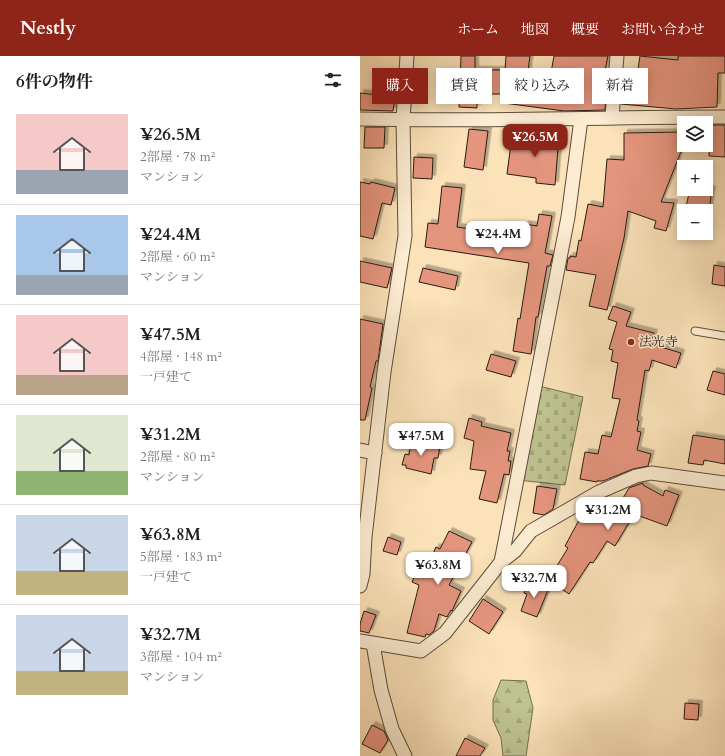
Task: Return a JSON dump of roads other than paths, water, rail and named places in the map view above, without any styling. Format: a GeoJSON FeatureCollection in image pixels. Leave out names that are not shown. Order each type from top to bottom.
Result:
{"type":"FeatureCollection","features":[{"type":"Feature","properties":{"kind":"street"},"geometry":{"type":"LineString","coordinates":[[360,586],[363,574],[365,537],[384,372],[405,236],[403,120],[407,56]]}},
{"type":"Feature","properties":{"kind":"street"},"geometry":{"type":"LineString","coordinates":[[612,117],[618,56]]}},
{"type":"Feature","properties":{"kind":"street"},"geometry":{"type":"LineString","coordinates":[[360,119],[581,120],[612,117],[725,117]]}},
{"type":"Feature","properties":{"kind":"street"},"geometry":{"type":"LineString","coordinates":[[501,562],[568,217],[581,120]]}},
{"type":"Feature","properties":{"kind":"street"},"geometry":{"type":"LineString","coordinates":[[360,450],[375,453]]}},
{"type":"Feature","properties":{"kind":"street"},"geometry":{"type":"LineString","coordinates":[[360,640],[373,644],[421,651],[445,633],[501,562],[515,551],[531,531],[599,492],[636,476],[651,473],[725,483]]}},
{"type":"Feature","properties":{"kind":"street"},"geometry":{"type":"LineString","coordinates":[[373,644],[381,690],[392,729],[405,756]]}},
{"type":"Feature","properties":{"kind":"lane"},"geometry":{"type":"LineString","coordinates":[[695,331],[725,336]]}},
{"type":"Feature","properties":{"kind":"place","name":"法光寺"},"geometry":{"type":"Point","coordinates":[631,342]}}]}
